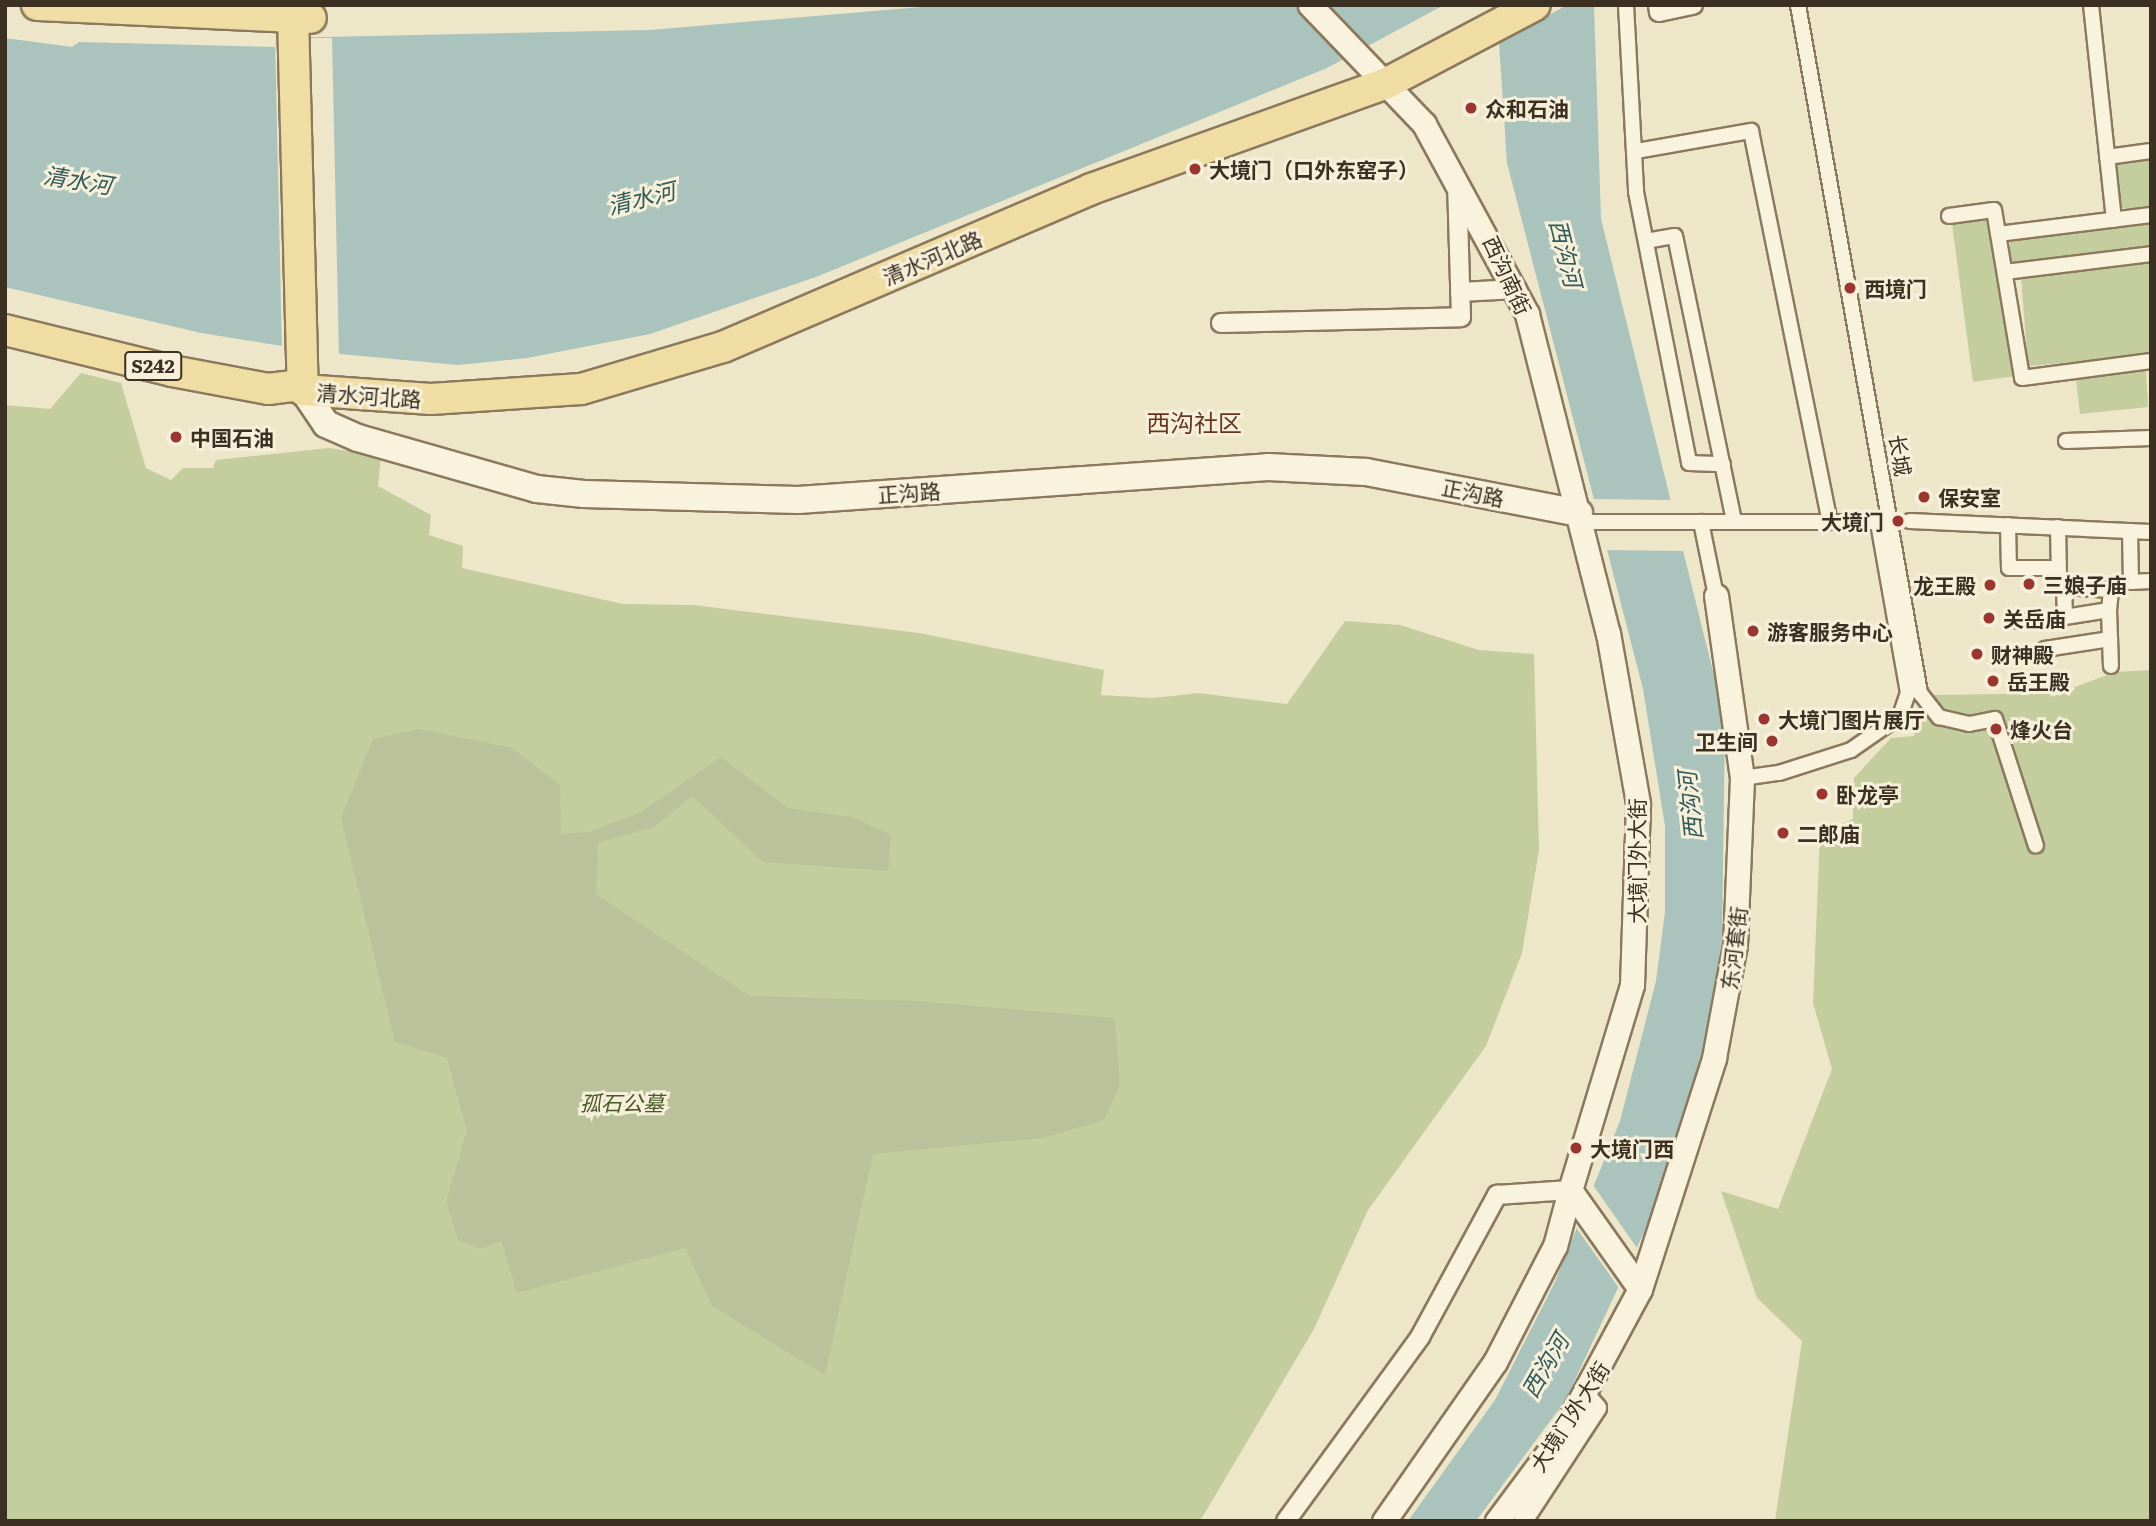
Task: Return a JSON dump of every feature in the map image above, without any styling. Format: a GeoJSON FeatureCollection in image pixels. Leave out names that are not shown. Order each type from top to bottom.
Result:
{"type":"FeatureCollection","features":[{"type":"Feature","properties":{"kind":"main road"},"geometry":{"type":"LineString","coordinates":[[37,5],[298,19],[310,375]]}},
{"type":"Feature","properties":{"kind":"main road","name":"清水河北路"},"geometry":{"type":"LineString","coordinates":[[310,375],[514,397],[581,389],[658,368],[723,347],[1091,189],[1375,72],[1491,16],[1535,5]]}},
{"type":"Feature","properties":{"kind":"main road","name":"S242"},"geometry":{"type":"LineString","coordinates":[[5,330],[256,387],[310,375]]}},
{"type":"Feature","properties":{"kind":"main road","name":"正沟路"},"geometry":{"type":"LineString","coordinates":[[310,375],[326,424],[358,438],[537,489],[584,494],[798,499],[1224,467],[1300,468],[1366,472],[1580,512]]}},
{"type":"Feature","properties":{"kind":"street","name":"西沟南街"},"geometry":{"type":"LineString","coordinates":[[1310,5],[1424,124],[1457,177],[1517,289],[1580,512]]}},
{"type":"Feature","properties":{"kind":"street"},"geometry":{"type":"LineString","coordinates":[[1626,5],[1637,151],[1636,192],[1689,463],[1723,464]]}},
{"type":"Feature","properties":{"kind":"street"},"geometry":{"type":"LineString","coordinates":[[1658,5],[1659,12],[1693,5]]}},
{"type":"Feature","properties":{"kind":"street","name":"长城"},"geometry":{"type":"LineString","coordinates":[[1798,5],[1920,694],[1939,717],[1969,724],[1995,719],[2036,846]]}},
{"type":"Feature","properties":{"kind":"street"},"geometry":{"type":"LineString","coordinates":[[2091,5],[2114,220]]}},
{"type":"Feature","properties":{"kind":"street"},"geometry":{"type":"LineString","coordinates":[[1637,151],[1751,131],[1830,522]]}},
{"type":"Feature","properties":{"kind":"street"},"geometry":{"type":"LineString","coordinates":[[2107,157],[2151,150]]}},
{"type":"Feature","properties":{"kind":"street"},"geometry":{"type":"LineString","coordinates":[[1221,323],[1461,317],[1457,177]]}},
{"type":"Feature","properties":{"kind":"street"},"geometry":{"type":"LineString","coordinates":[[1949,216],[1994,210],[2022,378],[2151,361]]}},
{"type":"Feature","properties":{"kind":"street"},"geometry":{"type":"LineString","coordinates":[[1998,234],[2151,215]]}},
{"type":"Feature","properties":{"kind":"street"},"geometry":{"type":"LineString","coordinates":[[1646,241],[1675,236],[1734,523]]}},
{"type":"Feature","properties":{"kind":"street"},"geometry":{"type":"LineString","coordinates":[[2005,272],[2151,254]]}},
{"type":"Feature","properties":{"kind":"street"},"geometry":{"type":"LineString","coordinates":[[1461,292],[1517,289]]}},
{"type":"Feature","properties":{"kind":"street"},"geometry":{"type":"LineString","coordinates":[[2066,441],[2151,438]]}},
{"type":"Feature","properties":{"kind":"street"},"geometry":{"type":"LineString","coordinates":[[1580,512],[1685,522],[1884,522],[1908,693],[1900,716],[1851,750],[1779,774],[1742,778]]}},
{"type":"Feature","properties":{"kind":"street","name":"大境门外大街"},"geometry":{"type":"LineString","coordinates":[[1384,1521],[1495,1362],[1577,1199],[1632,985],[1639,895],[1638,804],[1625,712],[1580,512]]}},
{"type":"Feature","properties":{"kind":"street"},"geometry":{"type":"LineString","coordinates":[[1701,522],[1716,596]]}},
{"type":"Feature","properties":{"kind":"street"},"geometry":{"type":"LineString","coordinates":[[1910,522],[2151,532]]}},
{"type":"Feature","properties":{"kind":"street"},"geometry":{"type":"LineString","coordinates":[[2008,525],[2009,568],[2059,568]]}},
{"type":"Feature","properties":{"kind":"street"},"geometry":{"type":"LineString","coordinates":[[2057,527],[2065,616]]}},
{"type":"Feature","properties":{"kind":"street"},"geometry":{"type":"LineString","coordinates":[[2130,531],[2131,582]]}},
{"type":"Feature","properties":{"kind":"street"},"geometry":{"type":"LineString","coordinates":[[2064,587],[2111,590],[2131,582],[2151,582]]}},
{"type":"Feature","properties":{"kind":"street"},"geometry":{"type":"LineString","coordinates":[[2111,590],[2111,666]]}},
{"type":"Feature","properties":{"kind":"street","name":"东河套街"},"geometry":{"type":"LineString","coordinates":[[1640,1289],[1676,1188],[1727,999],[1740,891],[1742,778],[1716,596]]}},
{"type":"Feature","properties":{"kind":"street"},"geometry":{"type":"LineString","coordinates":[[2019,621],[2044,614],[2065,616],[2109,610]]}},
{"type":"Feature","properties":{"kind":"street"},"geometry":{"type":"LineString","coordinates":[[2045,649],[2110,639]]}},
{"type":"Feature","properties":{"kind":"street"},"geometry":{"type":"LineString","coordinates":[[1286,1521],[1420,1337],[1497,1195],[1577,1199],[1640,1289]]}},
{"type":"Feature","properties":{"kind":"street","name":"大境门外大街"},"geometry":{"type":"LineString","coordinates":[[1497,1521],[1586,1394],[1640,1289]]}},
{"type":"Feature","properties":{"kind":"street"},"geometry":{"type":"LineString","coordinates":[[1523,1521],[1587,1428],[1598,1403],[1586,1394]]}},
{"type":"Feature","properties":{"kind":"green space"},"geometry":{"type":"Polygon","coordinates":[[[2151,156],[2151,209],[2118,208],[2113,166],[2151,156]]]}},
{"type":"Feature","properties":{"kind":"green space"},"geometry":{"type":"Polygon","coordinates":[[[1991,219],[2016,376],[1973,382],[1952,224],[1991,219]]]}},
{"type":"Feature","properties":{"kind":"green space"},"geometry":{"type":"Polygon","coordinates":[[[2151,221],[2151,249],[2016,266],[2010,261],[2010,239],[2151,221]]]}},
{"type":"Feature","properties":{"kind":"green space"},"geometry":{"type":"Polygon","coordinates":[[[2151,261],[2151,355],[2028,366],[2021,277],[2151,261]]]}},
{"type":"Feature","properties":{"kind":"green space"},"geometry":{"type":"Polygon","coordinates":[[[2146,369],[2148,407],[2080,414],[2076,379],[2146,369]]]}},
{"type":"Feature","properties":{"kind":"green space"},"geometry":{"type":"Polygon","coordinates":[[[81,373],[121,383],[146,468],[171,480],[183,468],[213,468],[216,460],[329,448],[381,456],[378,486],[431,515],[429,535],[463,546],[462,568],[623,604],[693,605],[919,633],[1104,670],[1101,695],[1153,698],[1199,693],[1287,704],[1345,621],[1400,625],[1479,650],[1534,654],[1539,850],[1522,953],[1486,1046],[1368,1210],[1314,1329],[1200,1521],[5,1521],[5,405],[50,409],[81,373]]]}},
{"type":"Feature","properties":{"kind":"green space"},"geometry":{"type":"Polygon","coordinates":[[[2151,670],[2151,1521],[1775,1521],[1802,1341],[1757,1298],[1721,1191],[1778,1209],[1832,1069],[1813,1003],[1820,833],[1853,819],[1854,778],[1891,738],[1914,736],[1916,715],[1932,695],[2059,693],[2115,672],[2151,670]]]}},
{"type":"Feature","properties":{"kind":"green space","name":"孤石公墓"},"geometry":{"type":"Polygon","coordinates":[[[418,729],[512,748],[560,785],[561,834],[589,832],[641,812],[721,757],[788,808],[852,817],[891,835],[888,871],[763,862],[692,796],[654,827],[598,843],[596,894],[750,996],[918,1001],[1115,1018],[1120,1085],[1104,1120],[1043,1138],[873,1154],[825,1375],[712,1306],[685,1248],[517,1293],[501,1241],[480,1249],[458,1240],[446,1202],[467,1131],[447,1058],[395,1042],[341,818],[373,739],[418,729]]]}},
{"type":"Feature","properties":{"kind":"water","name":"清水河"},"geometry":{"type":"Polygon","coordinates":[[[945,5],[1444,5],[1327,68],[816,277],[650,334],[527,358],[458,365],[319,352],[201,333],[5,287],[5,38],[72,47],[79,42],[275,47],[275,38],[650,30],[945,5]]]}},
{"type":"Feature","properties":{"kind":"water","name":"西沟河"},"geometry":{"type":"Polygon","coordinates":[[[1479,5],[1594,5],[1601,219],[1725,720],[1722,939],[1707,1038],[1654,1211],[1565,1401],[1476,1521],[1408,1521],[1495,1400],[1554,1284],[1620,1121],[1656,981],[1665,912],[1665,826],[1643,689],[1507,163],[1499,43],[1479,5]]]}},
{"type":"Feature","properties":{"kind":"pier"},"geometry":{"type":"Polygon","coordinates":[[[1479,5],[1567,5],[1499,43],[1479,5]]]}},
{"type":"Feature","properties":{"kind":"pier"},"geometry":{"type":"Polygon","coordinates":[[[275,38],[332,38],[339,357],[282,350],[275,38]]]}},
{"type":"Feature","properties":{"kind":"pier"},"geometry":{"type":"Polygon","coordinates":[[[1589,499],[1674,500],[1686,551],[1601,550],[1589,499]]]}},
{"type":"Feature","properties":{"kind":"pier"},"geometry":{"type":"Polygon","coordinates":[[[1593,1185],[1637,1248],[1619,1288],[1575,1226],[1593,1185]]]}},
{"type":"Feature","properties":{"kind":"place","name":"众和石油"},"geometry":{"type":"Point","coordinates":[1471,108]}},
{"type":"Feature","properties":{"kind":"place","name":"大境门（口外东窑子）"},"geometry":{"type":"Point","coordinates":[1195,169]}},
{"type":"Feature","properties":{"kind":"place","name":"西境门"},"geometry":{"type":"Point","coordinates":[1850,288]}},
{"type":"Feature","properties":{"kind":"place","name":"中国石油"},"geometry":{"type":"Point","coordinates":[176,437]}},
{"type":"Feature","properties":{"kind":"place","name":"保安室"},"geometry":{"type":"Point","coordinates":[1924,497]}},
{"type":"Feature","properties":{"kind":"place","name":"大境门"},"geometry":{"type":"Point","coordinates":[1898,521]}},
{"type":"Feature","properties":{"kind":"place","name":"三娘子庙"},"geometry":{"type":"Point","coordinates":[2029,584]}},
{"type":"Feature","properties":{"kind":"place","name":"龙王殿"},"geometry":{"type":"Point","coordinates":[1990,585]}},
{"type":"Feature","properties":{"kind":"place","name":"关岳庙"},"geometry":{"type":"Point","coordinates":[1989,618]}},
{"type":"Feature","properties":{"kind":"place","name":"游客服务中心"},"geometry":{"type":"Point","coordinates":[1753,631]}},
{"type":"Feature","properties":{"kind":"place","name":"财神殿"},"geometry":{"type":"Point","coordinates":[1977,654]}},
{"type":"Feature","properties":{"kind":"place","name":"岳王殿"},"geometry":{"type":"Point","coordinates":[1993,681]}},
{"type":"Feature","properties":{"kind":"place","name":"大境门图片展厅"},"geometry":{"type":"Point","coordinates":[1764,719]}},
{"type":"Feature","properties":{"kind":"place","name":"烽火台"},"geometry":{"type":"Point","coordinates":[1996,729]}},
{"type":"Feature","properties":{"kind":"place","name":"卫生间"},"geometry":{"type":"Point","coordinates":[1772,741]}},
{"type":"Feature","properties":{"kind":"place","name":"卧龙亭"},"geometry":{"type":"Point","coordinates":[1822,794]}},
{"type":"Feature","properties":{"kind":"place","name":"二郎庙"},"geometry":{"type":"Point","coordinates":[1783,833]}},
{"type":"Feature","properties":{"kind":"place","name":"大境门西"},"geometry":{"type":"Point","coordinates":[1576,1148]}},
{"type":"Feature","properties":{"kind":"district","name":"西沟社区"},"geometry":{"type":"Point","coordinates":[1194,422]}}]}
